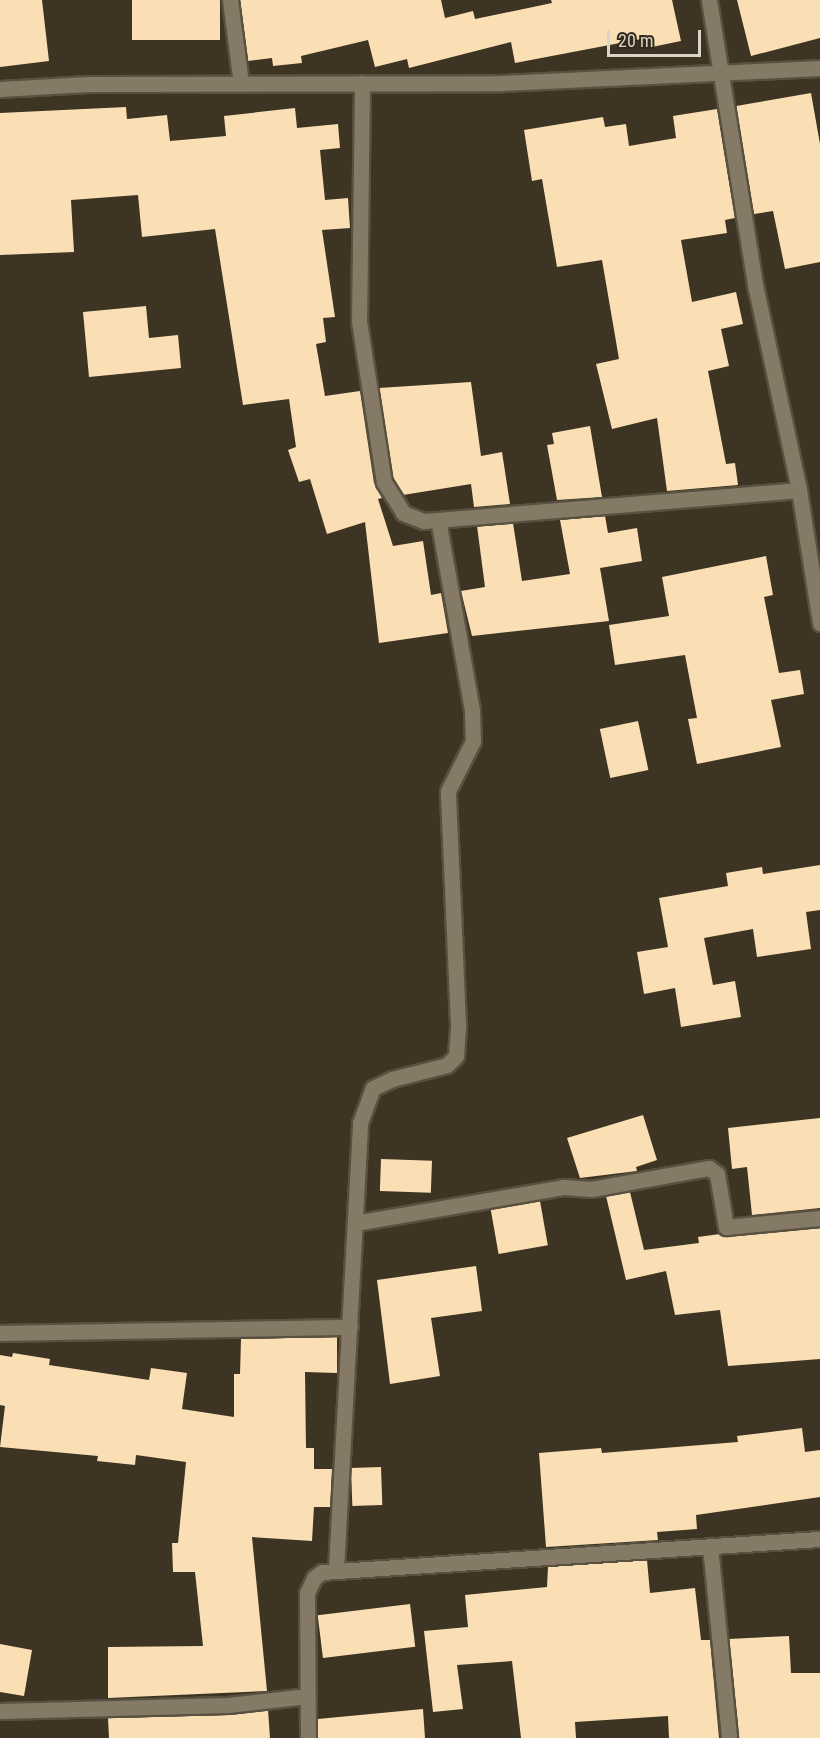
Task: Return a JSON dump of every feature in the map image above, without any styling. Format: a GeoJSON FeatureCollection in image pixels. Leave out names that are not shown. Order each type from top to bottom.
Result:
{"type":"FeatureCollection","features":[{"type":"Feature","properties":{"kind":"street"},"geometry":{"type":"LineString","coordinates":[[230,0],[241,83]]}},
{"type":"Feature","properties":{"kind":"street"},"geometry":{"type":"LineString","coordinates":[[709,0],[756,289],[799,490],[820,623]]}},
{"type":"Feature","properties":{"kind":"street"},"geometry":{"type":"LineString","coordinates":[[0,89],[90,84],[502,83],[820,68]]}},
{"type":"Feature","properties":{"kind":"street"},"geometry":{"type":"LineString","coordinates":[[362,83],[359,321],[384,482],[403,513],[424,521],[799,490]]}},
{"type":"Feature","properties":{"kind":"street"},"geometry":{"type":"LineString","coordinates":[[336,1569],[360,1123],[373,1088],[392,1079],[447,1065],[456,1056],[458,1024],[448,791],[473,741],[472,710],[438,520]]}},
{"type":"Feature","properties":{"kind":"street"},"geometry":{"type":"LineString","coordinates":[[355,1223],[563,1187],[591,1189],[709,1168],[717,1174],[726,1227],[820,1218]]}},
{"type":"Feature","properties":{"kind":"street"},"geometry":{"type":"LineString","coordinates":[[0,1334],[350,1327]]}},
{"type":"Feature","properties":{"kind":"street"},"geometry":{"type":"LineString","coordinates":[[308,1738],[307,1593],[314,1578],[336,1569],[820,1539]]}},
{"type":"Feature","properties":{"kind":"street"},"geometry":{"type":"LineString","coordinates":[[710,1546],[729,1738]]}},
{"type":"Feature","properties":{"kind":"street"},"geometry":{"type":"LineString","coordinates":[[0,1711],[228,1705],[307,1696]]}},
{"type":"Feature","properties":{"kind":"building"},"geometry":{"type":"Polygon","coordinates":[[[0,0],[42,0],[49,61],[0,67],[0,0]]]}},
{"type":"Feature","properties":{"kind":"building"},"geometry":{"type":"Polygon","coordinates":[[[132,0],[220,0],[220,40],[132,40],[132,0]]]}},
{"type":"Feature","properties":{"kind":"building"},"geometry":{"type":"Polygon","coordinates":[[[240,0],[441,0],[445,18],[473,11],[475,19],[552,3],[551,0],[672,0],[681,41],[642,49],[641,39],[515,63],[511,42],[409,68],[407,59],[375,67],[368,40],[301,56],[302,63],[273,66],[272,58],[248,61],[240,0]]]}},
{"type":"Feature","properties":{"kind":"building"},"geometry":{"type":"Polygon","coordinates":[[[737,0],[820,0],[820,38],[751,56],[737,0]]]}},
{"type":"Feature","properties":{"kind":"building"},"geometry":{"type":"Polygon","coordinates":[[[811,93],[820,144],[820,262],[785,269],[773,211],[754,214],[736,106],[811,93]]]}},
{"type":"Feature","properties":{"kind":"building"},"geometry":{"type":"Polygon","coordinates":[[[126,107],[127,119],[167,115],[170,141],[226,136],[224,116],[295,108],[297,128],[338,124],[340,148],[320,150],[325,200],[348,198],[350,228],[322,230],[335,317],[323,318],[326,342],[316,344],[325,396],[360,391],[374,483],[382,498],[378,499],[393,546],[423,541],[431,595],[441,593],[448,633],[379,643],[365,522],[327,534],[310,479],[299,482],[288,450],[296,447],[289,399],[243,405],[215,229],[142,237],[138,195],[71,200],[74,252],[0,255],[0,113],[126,107]]]}},
{"type":"Feature","properties":{"kind":"building"},"geometry":{"type":"Polygon","coordinates":[[[717,109],[735,218],[725,220],[727,233],[681,240],[692,302],[736,292],[743,324],[721,329],[729,366],[708,371],[726,464],[735,463],[738,485],[667,491],[657,418],[612,429],[596,364],[619,359],[602,260],[557,267],[542,179],[532,181],[524,130],[603,117],[605,127],[626,124],[629,146],[676,138],[673,116],[717,109]]]}},
{"type":"Feature","properties":{"kind":"building"},"geometry":{"type":"Polygon","coordinates":[[[146,306],[149,338],[178,335],[181,368],[89,377],[83,312],[146,306]]]}},
{"type":"Feature","properties":{"kind":"building"},"geometry":{"type":"Polygon","coordinates":[[[471,382],[481,456],[502,452],[510,504],[474,507],[471,484],[403,495],[393,479],[379,388],[471,382]]]}},
{"type":"Feature","properties":{"kind":"building"},"geometry":{"type":"Polygon","coordinates":[[[590,426],[602,497],[557,500],[547,445],[554,444],[552,433],[590,426]]]}},
{"type":"Feature","properties":{"kind":"building"},"geometry":{"type":"Polygon","coordinates":[[[605,516],[608,533],[637,528],[642,561],[600,568],[609,621],[472,636],[461,591],[485,587],[477,526],[513,523],[522,581],[570,574],[560,520],[605,516]]]}},
{"type":"Feature","properties":{"kind":"building"},"geometry":{"type":"Polygon","coordinates":[[[766,556],[773,595],[764,597],[779,673],[800,670],[804,694],[771,700],[781,747],[697,764],[688,719],[697,718],[685,655],[615,665],[609,625],[669,616],[662,577],[766,556]]]}},
{"type":"Feature","properties":{"kind":"building"},"geometry":{"type":"Polygon","coordinates":[[[638,721],[648,770],[610,778],[600,729],[638,721]]]}},
{"type":"Feature","properties":{"kind":"building"},"geometry":{"type":"Polygon","coordinates":[[[820,865],[820,910],[806,912],[811,949],[757,957],[753,929],[704,938],[713,985],[735,981],[741,1017],[681,1027],[675,988],[644,994],[637,952],[668,947],[659,898],[728,886],[726,873],[762,867],[763,874],[820,865]]]}},
{"type":"Feature","properties":{"kind":"building"},"geometry":{"type":"Polygon","coordinates":[[[643,1115],[657,1160],[636,1167],[637,1171],[580,1178],[567,1138],[643,1115]]]}},
{"type":"Feature","properties":{"kind":"building"},"geometry":{"type":"Polygon","coordinates":[[[820,1118],[820,1208],[752,1215],[747,1167],[732,1169],[728,1128],[820,1118]]]}},
{"type":"Feature","properties":{"kind":"building"},"geometry":{"type":"Polygon","coordinates":[[[381,1159],[432,1161],[431,1193],[380,1191],[381,1159]]]}},
{"type":"Feature","properties":{"kind":"building"},"geometry":{"type":"Polygon","coordinates":[[[630,1192],[644,1250],[699,1243],[698,1237],[720,1234],[820,1228],[820,1359],[728,1366],[720,1310],[675,1315],[666,1271],[626,1280],[606,1196],[630,1192]]]}},
{"type":"Feature","properties":{"kind":"building"},"geometry":{"type":"Polygon","coordinates":[[[540,1201],[548,1245],[499,1254],[491,1210],[540,1201]]]}},
{"type":"Feature","properties":{"kind":"building"},"geometry":{"type":"Polygon","coordinates":[[[476,1266],[482,1311],[431,1318],[440,1376],[390,1384],[377,1280],[476,1266]]]}},
{"type":"Feature","properties":{"kind":"building"},"geometry":{"type":"Polygon","coordinates":[[[337,1337],[337,1373],[305,1372],[306,1448],[314,1448],[314,1469],[332,1469],[330,1507],[314,1507],[312,1541],[252,1537],[267,1691],[108,1698],[108,1647],[203,1646],[195,1572],[173,1572],[172,1543],[178,1543],[186,1462],[136,1455],[135,1465],[97,1461],[98,1456],[0,1447],[5,1406],[0,1405],[0,1355],[12,1357],[13,1353],[50,1359],[49,1365],[149,1380],[151,1368],[187,1373],[182,1409],[234,1417],[234,1374],[240,1374],[241,1339],[337,1337]]]}},
{"type":"Feature","properties":{"kind":"building"},"geometry":{"type":"Polygon","coordinates":[[[802,1428],[805,1452],[820,1450],[820,1497],[696,1515],[697,1529],[657,1532],[658,1540],[546,1547],[539,1453],[601,1448],[602,1453],[738,1442],[737,1436],[802,1428]]]}},
{"type":"Feature","properties":{"kind":"building"},"geometry":{"type":"Polygon","coordinates":[[[381,1467],[382,1505],[352,1506],[351,1468],[381,1467]]]}},
{"type":"Feature","properties":{"kind":"building"},"geometry":{"type":"Polygon","coordinates":[[[647,1560],[650,1593],[695,1588],[701,1640],[710,1640],[719,1738],[669,1738],[668,1716],[575,1722],[576,1738],[521,1738],[512,1661],[457,1665],[463,1709],[433,1712],[424,1631],[468,1627],[465,1595],[547,1587],[548,1567],[647,1560]]]}},
{"type":"Feature","properties":{"kind":"building"},"geometry":{"type":"Polygon","coordinates":[[[410,1604],[415,1647],[323,1658],[318,1615],[410,1604]]]}},
{"type":"Feature","properties":{"kind":"building"},"geometry":{"type":"Polygon","coordinates":[[[789,1636],[791,1673],[820,1673],[820,1738],[739,1738],[729,1639],[789,1636]]]}},
{"type":"Feature","properties":{"kind":"building"},"geometry":{"type":"Polygon","coordinates":[[[0,1644],[32,1650],[24,1696],[0,1692],[0,1644]]]}},
{"type":"Feature","properties":{"kind":"building"},"geometry":{"type":"Polygon","coordinates":[[[423,1709],[425,1738],[318,1738],[318,1719],[423,1709]]]}},
{"type":"Feature","properties":{"kind":"building"},"geometry":{"type":"Polygon","coordinates":[[[268,1710],[270,1738],[109,1738],[108,1718],[268,1710]]]}}]}
